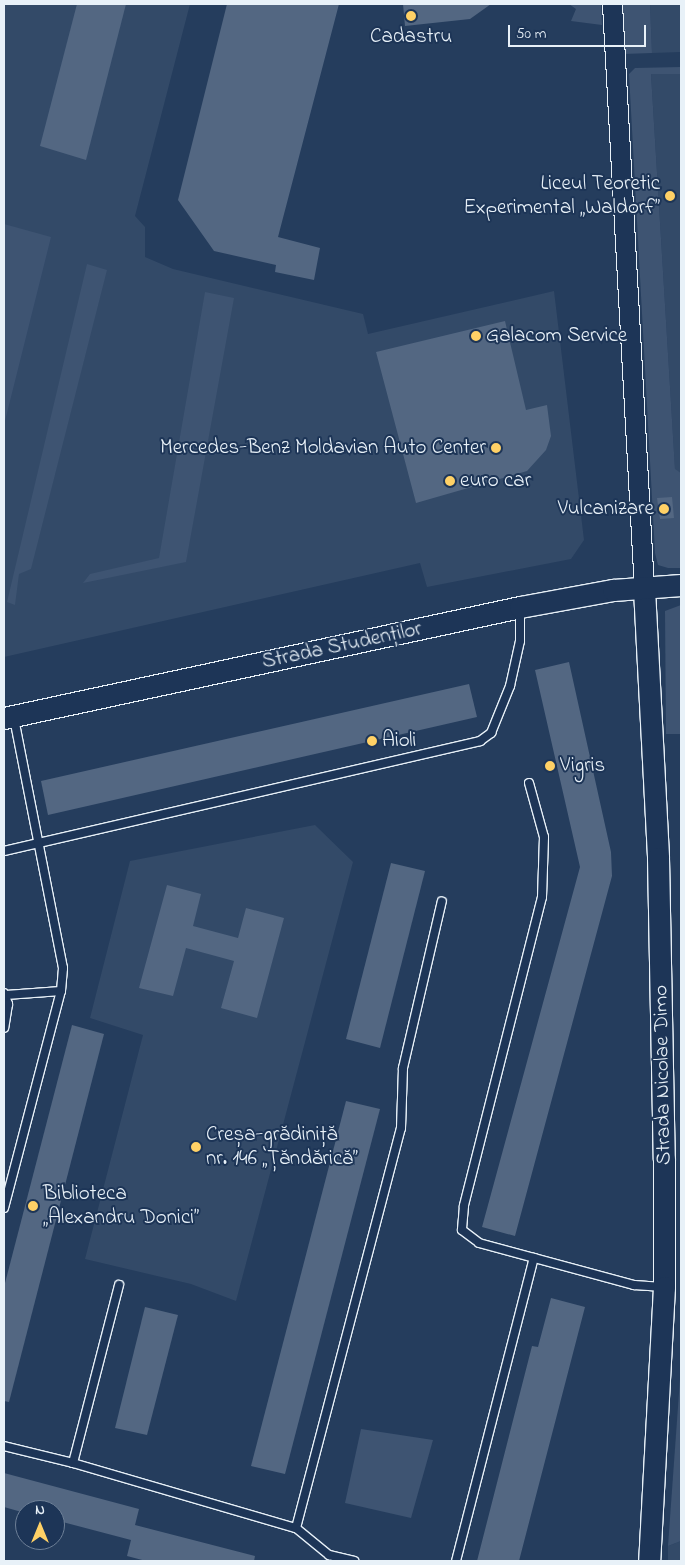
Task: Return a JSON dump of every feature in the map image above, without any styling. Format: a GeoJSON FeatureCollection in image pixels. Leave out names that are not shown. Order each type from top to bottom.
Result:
{"type":"FeatureCollection","features":[{"type":"Feature","properties":{"kind":"main road","name":"Strada Studenților"},"geometry":{"type":"LineString","coordinates":[[9,717],[520,607],[681,585]]}},
{"type":"Feature","properties":{"kind":"main road","name":"Strada Nicolae Dimo"},"geometry":{"type":"LineString","coordinates":[[644,589],[663,1008],[664,1287],[648,1561]]}},
{"type":"Feature","properties":{"kind":"street"},"geometry":{"type":"LineString","coordinates":[[612,4],[644,589]]}},
{"type":"Feature","properties":{"kind":"lane"},"geometry":{"type":"LineString","coordinates":[[4,851],[480,742],[490,732],[510,686],[520,641],[520,607]]}},
{"type":"Feature","properties":{"kind":"lane"},"geometry":{"type":"LineString","coordinates":[[4,1208],[61,991],[61,943],[36,844],[9,717]]}},
{"type":"Feature","properties":{"kind":"lane"},"geometry":{"type":"LineString","coordinates":[[529,784],[544,838],[542,897],[460,1220],[462,1230],[472,1240],[534,1258],[634,1285],[664,1287]]}},
{"type":"Feature","properties":{"kind":"lane"},"geometry":{"type":"LineString","coordinates":[[296,1528],[401,1128],[403,1068],[442,901]]}},
{"type":"Feature","properties":{"kind":"lane"},"geometry":{"type":"LineString","coordinates":[[4,1028],[5,994],[61,991]]}},
{"type":"Feature","properties":{"kind":"lane"},"geometry":{"type":"LineString","coordinates":[[456,1561],[534,1258]]}},
{"type":"Feature","properties":{"kind":"lane"},"geometry":{"type":"LineString","coordinates":[[73,1463],[119,1285]]}},
{"type":"Feature","properties":{"kind":"lane"},"geometry":{"type":"LineString","coordinates":[[4,1446],[73,1463],[296,1528],[329,1555],[354,1561]]}},
{"type":"Feature","properties":{"kind":"shaded area"},"geometry":{"type":"Polygon","coordinates":[[[4,4],[190,4],[135,216],[145,227],[145,257],[173,269],[363,314],[368,334],[554,291],[584,540],[571,559],[427,587],[420,563],[4,657],[4,4]]]}},
{"type":"Feature","properties":{"kind":"shaded area"},"geometry":{"type":"Polygon","coordinates":[[[569,4],[601,4],[602,25],[571,21],[576,9],[569,4]]]}},
{"type":"Feature","properties":{"kind":"shaded area"},"geometry":{"type":"Polygon","coordinates":[[[620,4],[650,4],[652,53],[623,54],[620,4]]]}},
{"type":"Feature","properties":{"kind":"shaded area"},"geometry":{"type":"Polygon","coordinates":[[[650,4],[681,4],[681,52],[652,53],[650,4]]]}},
{"type":"Feature","properties":{"kind":"shaded area"},"geometry":{"type":"Polygon","coordinates":[[[681,67],[681,74],[651,74],[675,469],[681,473],[681,568],[668,568],[658,565],[655,553],[629,74],[635,68],[681,67]]]}},
{"type":"Feature","properties":{"kind":"shaded area","name":"Liceul Teoretic Experimental „Waldorf”"},"geometry":{"type":"Polygon","coordinates":[[[651,74],[681,74],[681,473],[675,470],[651,74]]]}},
{"type":"Feature","properties":{"kind":"shaded area"},"geometry":{"type":"Polygon","coordinates":[[[4,224],[51,237],[4,425],[4,224]]]}},
{"type":"Feature","properties":{"kind":"shaded area"},"geometry":{"type":"Polygon","coordinates":[[[87,264],[107,270],[31,569],[19,574],[15,605],[7,602],[87,264]]]}},
{"type":"Feature","properties":{"kind":"shaded area"},"geometry":{"type":"Polygon","coordinates":[[[205,292],[234,298],[186,562],[83,583],[90,574],[159,558],[205,292]]]}},
{"type":"Feature","properties":{"kind":"shaded area"},"geometry":{"type":"Polygon","coordinates":[[[681,605],[681,734],[666,734],[665,611],[681,605]]]}},
{"type":"Feature","properties":{"kind":"shaded area","name":"Creșa-grădiniță nr. 146 „Țăndărică”"},"geometry":{"type":"Polygon","coordinates":[[[315,825],[353,862],[236,1301],[191,1284],[85,1259],[143,1035],[90,1018],[130,861],[315,825]]]}},
{"type":"Feature","properties":{"kind":"shaded area"},"geometry":{"type":"Polygon","coordinates":[[[681,1365],[681,1541],[668,1546],[681,1365]]]}},
{"type":"Feature","properties":{"kind":"shaded area"},"geometry":{"type":"Polygon","coordinates":[[[361,1429],[433,1440],[411,1518],[345,1503],[361,1429]]]}},
{"type":"Feature","properties":{"kind":"shaded area"},"geometry":{"type":"Polygon","coordinates":[[[681,1541],[681,1561],[668,1561],[668,1546],[681,1541]]]}},
{"type":"Feature","properties":{"kind":"building"},"geometry":{"type":"Polygon","coordinates":[[[77,4],[126,4],[86,160],[40,146],[77,4]]]}},
{"type":"Feature","properties":{"kind":"building"},"geometry":{"type":"Polygon","coordinates":[[[227,4],[339,4],[278,237],[320,248],[314,280],[275,272],[276,265],[214,251],[178,200],[227,4]]]}},
{"type":"Feature","properties":{"kind":"building"},"geometry":{"type":"Polygon","coordinates":[[[403,4],[491,4],[470,19],[405,26],[403,4]]]}},
{"type":"Feature","properties":{"kind":"building"},"geometry":{"type":"Polygon","coordinates":[[[505,321],[526,410],[547,405],[551,436],[546,450],[527,471],[416,503],[376,352],[505,321]]]}},
{"type":"Feature","properties":{"kind":"building"},"geometry":{"type":"Polygon","coordinates":[[[672,497],[674,518],[660,519],[657,498],[672,497]]]}},
{"type":"Feature","properties":{"kind":"building"},"geometry":{"type":"Polygon","coordinates":[[[569,662],[611,852],[612,876],[515,1236],[482,1227],[580,867],[535,670],[569,662]]]}},
{"type":"Feature","properties":{"kind":"building"},"geometry":{"type":"Polygon","coordinates":[[[469,684],[477,717],[48,815],[41,781],[469,684]]]}},
{"type":"Feature","properties":{"kind":"building"},"geometry":{"type":"Polygon","coordinates":[[[391,863],[425,871],[380,1048],[346,1039],[391,863]]]}},
{"type":"Feature","properties":{"kind":"building"},"geometry":{"type":"Polygon","coordinates":[[[167,885],[201,894],[193,926],[238,938],[246,908],[284,918],[257,1018],[221,1008],[234,961],[186,948],[173,996],[139,988],[167,885]]]}},
{"type":"Feature","properties":{"kind":"building"},"geometry":{"type":"Polygon","coordinates":[[[72,1025],[104,1034],[9,1402],[4,1401],[4,1287],[72,1025]]]}},
{"type":"Feature","properties":{"kind":"building"},"geometry":{"type":"Polygon","coordinates":[[[346,1101],[380,1109],[285,1474],[251,1466],[346,1101]]]}},
{"type":"Feature","properties":{"kind":"building"},"geometry":{"type":"Polygon","coordinates":[[[551,1298],[585,1307],[519,1561],[477,1561],[532,1346],[538,1347],[551,1298]]]}},
{"type":"Feature","properties":{"kind":"building"},"geometry":{"type":"Polygon","coordinates":[[[145,1307],[178,1315],[147,1435],[115,1428],[145,1307]]]}},
{"type":"Feature","properties":{"kind":"building"},"geometry":{"type":"Polygon","coordinates":[[[4,1473],[139,1509],[135,1525],[255,1556],[254,1561],[146,1561],[127,1556],[131,1540],[65,1523],[65,1500],[15,1500],[15,1510],[4,1507],[4,1473]]]}},
{"type":"Feature","properties":{"kind":"place","name":"Cadastru"},"geometry":{"type":"Point","coordinates":[411,16]}},
{"type":"Feature","properties":{"kind":"place","name":"Liceul Teoretic Experimental „Waldorf”"},"geometry":{"type":"Point","coordinates":[670,196]}},
{"type":"Feature","properties":{"kind":"place","name":"Galacom Service"},"geometry":{"type":"Point","coordinates":[476,336]}},
{"type":"Feature","properties":{"kind":"place","name":"Mercedes-Benz Moldavian Auto Center"},"geometry":{"type":"Point","coordinates":[496,448]}},
{"type":"Feature","properties":{"kind":"place","name":"euro car"},"geometry":{"type":"Point","coordinates":[450,481]}},
{"type":"Feature","properties":{"kind":"place","name":"Vulcanizare"},"geometry":{"type":"Point","coordinates":[664,509]}},
{"type":"Feature","properties":{"kind":"place","name":"Aioli"},"geometry":{"type":"Point","coordinates":[372,741]}},
{"type":"Feature","properties":{"kind":"place","name":"Vigris"},"geometry":{"type":"Point","coordinates":[550,766]}},
{"type":"Feature","properties":{"kind":"place","name":"Creșa-grădiniță nr. 146 „Țăndărică”"},"geometry":{"type":"Point","coordinates":[196,1147]}},
{"type":"Feature","properties":{"kind":"place","name":"Biblioteca „Alexandru Donici”"},"geometry":{"type":"Point","coordinates":[33,1206]}}]}
